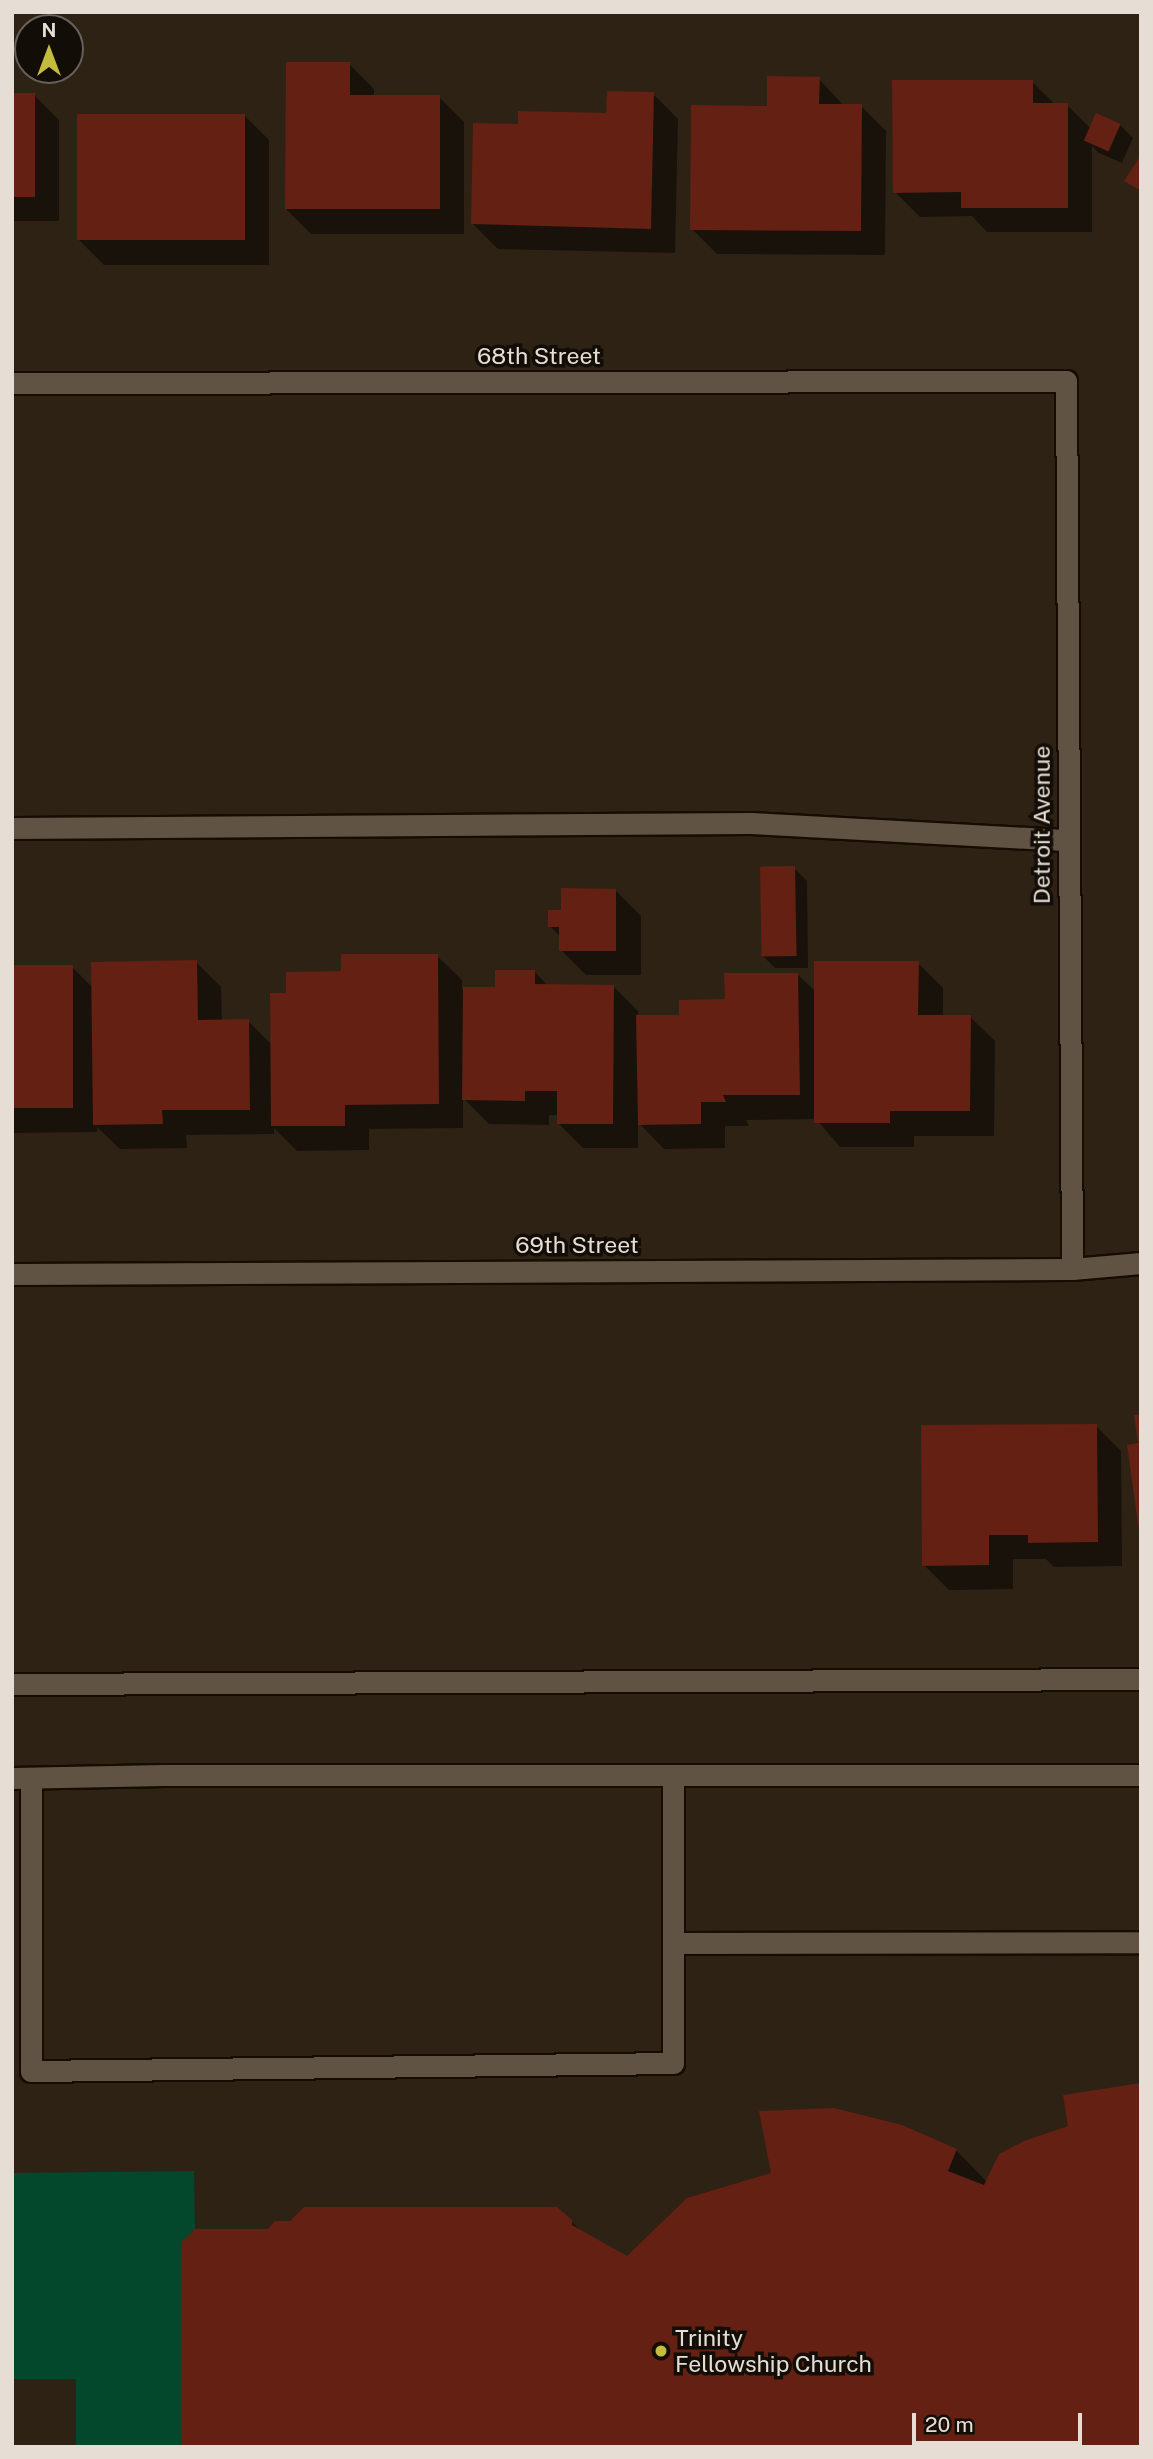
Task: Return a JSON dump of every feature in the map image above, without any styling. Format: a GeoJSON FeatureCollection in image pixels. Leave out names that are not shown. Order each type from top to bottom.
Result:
{"type":"FeatureCollection","features":[{"type":"Feature","properties":{"kind":"street","name":"68th Street"},"geometry":{"type":"LineString","coordinates":[[12,383],[1066,381]]}},
{"type":"Feature","properties":{"kind":"street","name":"Detroit Avenue"},"geometry":{"type":"LineString","coordinates":[[1066,381],[1072,1269]]}},
{"type":"Feature","properties":{"kind":"street"},"geometry":{"type":"LineString","coordinates":[[12,828],[751,823],[1068,840]]}},
{"type":"Feature","properties":{"kind":"street","name":"69th Street"},"geometry":{"type":"LineString","coordinates":[[12,1274],[1072,1269],[1141,1263]]}},
{"type":"Feature","properties":{"kind":"street"},"geometry":{"type":"LineString","coordinates":[[12,1684],[1141,1679]]}},
{"type":"Feature","properties":{"kind":"street"},"geometry":{"type":"LineString","coordinates":[[673,1777],[673,2063],[31,2071],[22,1778],[164,1775],[1141,1775]]}},
{"type":"Feature","properties":{"kind":"street"},"geometry":{"type":"LineString","coordinates":[[673,1943],[1141,1942]]}},
{"type":"Feature","properties":{"kind":"green space"},"geometry":{"type":"Polygon","coordinates":[[[194,2171],[195,2229],[181,2243],[181,2447],[76,2447],[76,2379],[12,2379],[12,2173],[194,2171]]]}},
{"type":"Feature","properties":{"kind":"building"},"geometry":{"type":"Polygon","coordinates":[[[286,62],[350,62],[350,95],[440,95],[440,209],[285,209],[286,62]]]}},
{"type":"Feature","properties":{"kind":"building"},"geometry":{"type":"Polygon","coordinates":[[[767,76],[820,77],[819,104],[862,104],[861,231],[690,230],[691,105],[767,106],[767,76]]]}},
{"type":"Feature","properties":{"kind":"building"},"geometry":{"type":"Polygon","coordinates":[[[892,80],[1033,80],[1033,103],[1068,103],[1068,208],[961,208],[961,192],[893,193],[892,80]]]}},
{"type":"Feature","properties":{"kind":"building"},"geometry":{"type":"Polygon","coordinates":[[[607,91],[654,92],[651,229],[471,224],[473,123],[518,124],[518,111],[606,113],[607,91]]]}},
{"type":"Feature","properties":{"kind":"building"},"geometry":{"type":"Polygon","coordinates":[[[12,93],[35,93],[35,197],[12,197],[12,93]]]}},
{"type":"Feature","properties":{"kind":"building"},"geometry":{"type":"Polygon","coordinates":[[[1096,113],[1121,124],[1108,151],[1084,140],[1096,113]]]}},
{"type":"Feature","properties":{"kind":"building"},"geometry":{"type":"Polygon","coordinates":[[[77,114],[245,114],[245,240],[77,240],[77,114]]]}},
{"type":"Feature","properties":{"kind":"building"},"geometry":{"type":"Polygon","coordinates":[[[1141,155],[1141,191],[1124,181],[1141,155]]]}},
{"type":"Feature","properties":{"kind":"building"},"geometry":{"type":"Polygon","coordinates":[[[795,866],[797,956],[762,957],[760,867],[795,866]]]}},
{"type":"Feature","properties":{"kind":"building"},"geometry":{"type":"Polygon","coordinates":[[[561,888],[616,889],[616,951],[559,951],[559,927],[548,927],[548,910],[561,910],[561,888]]]}},
{"type":"Feature","properties":{"kind":"building"},"geometry":{"type":"Polygon","coordinates":[[[341,954],[438,954],[439,1104],[345,1105],[345,1126],[271,1126],[270,993],[286,993],[286,972],[341,971],[341,954]]]}},
{"type":"Feature","properties":{"kind":"building"},"geometry":{"type":"Polygon","coordinates":[[[197,960],[198,1020],[249,1019],[250,1110],[162,1110],[163,1124],[93,1125],[91,962],[197,960]]]}},
{"type":"Feature","properties":{"kind":"building"},"geometry":{"type":"Polygon","coordinates":[[[814,961],[919,961],[918,1015],[971,1015],[970,1111],[890,1111],[890,1123],[814,1123],[814,961]]]}},
{"type":"Feature","properties":{"kind":"building"},"geometry":{"type":"Polygon","coordinates":[[[12,965],[73,965],[73,1108],[12,1108],[12,965]]]}},
{"type":"Feature","properties":{"kind":"building"},"geometry":{"type":"Polygon","coordinates":[[[495,970],[535,970],[535,984],[614,985],[613,1124],[557,1124],[557,1091],[525,1091],[525,1101],[462,1100],[463,987],[495,987],[495,970]]]}},
{"type":"Feature","properties":{"kind":"building"},"geometry":{"type":"Polygon","coordinates":[[[724,973],[798,973],[800,1095],[723,1095],[726,1102],[701,1102],[701,1124],[638,1125],[636,1015],[679,1015],[679,1000],[725,999],[724,973]]]}},
{"type":"Feature","properties":{"kind":"building"},"geometry":{"type":"Polygon","coordinates":[[[1141,1414],[1139,1531],[1127,1445],[1138,1443],[1134,1415],[1141,1414]]]}},
{"type":"Feature","properties":{"kind":"building"},"geometry":{"type":"Polygon","coordinates":[[[1097,1424],[1098,1542],[1028,1543],[1028,1535],[989,1535],[989,1565],[922,1566],[921,1425],[1097,1424]]]}},
{"type":"Feature","properties":{"kind":"building","name":"Trinity Fellowship Church"},"geometry":{"type":"Polygon","coordinates":[[[1141,2083],[1141,2447],[181,2447],[181,2242],[195,2229],[268,2229],[275,2221],[290,2221],[304,2207],[557,2207],[572,2220],[572,2225],[627,2256],[687,2198],[771,2173],[759,2111],[834,2108],[902,2125],[957,2149],[948,2171],[984,2185],[999,2154],[1024,2141],[1068,2126],[1063,2095],[1141,2083]]]}},
{"type":"Feature","properties":{"kind":"place","name":"Trinity Fellowship Church"},"geometry":{"type":"Point","coordinates":[661,2351]}}]}
